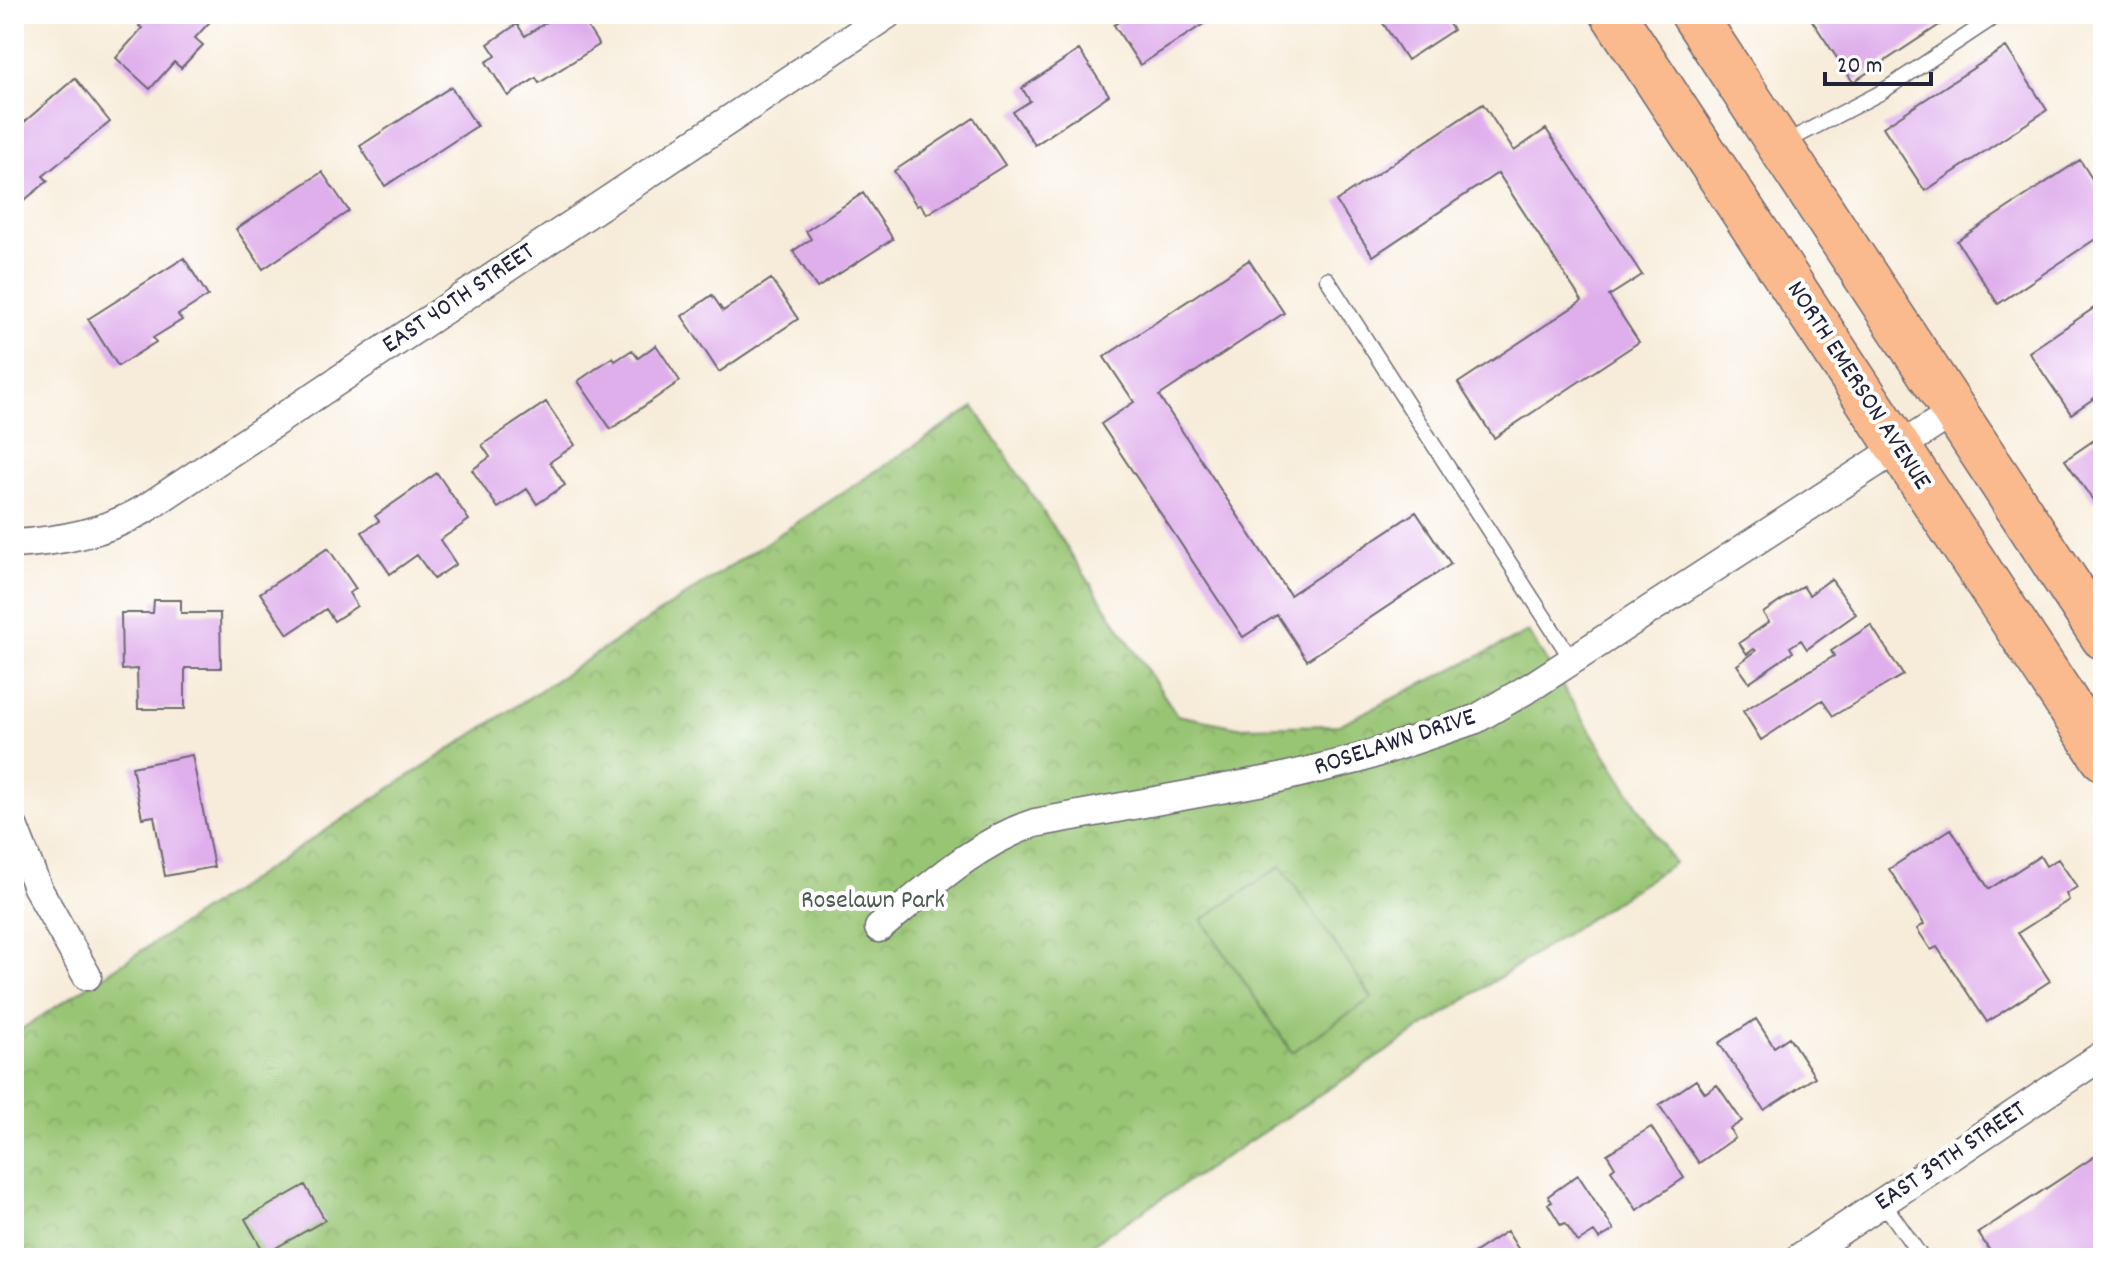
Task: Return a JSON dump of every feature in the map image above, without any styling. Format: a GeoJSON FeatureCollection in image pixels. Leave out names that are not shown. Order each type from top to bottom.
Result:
{"type":"FeatureCollection","features":[{"type":"Feature","properties":{"kind":"main road","name":"NORTH EMERSON AVENUE"},"geometry":{"type":"LineString","coordinates":[[1613,14],[2103,758]]}},
{"type":"Feature","properties":{"kind":"main road"},"geometry":{"type":"LineString","coordinates":[[1693,14],[2103,637]]}},
{"type":"Feature","properties":{"kind":"street","name":"EAST 40TH STREET"},"geometry":{"type":"LineString","coordinates":[[14,544],[84,535],[115,525],[137,513],[888,14]]}},
{"type":"Feature","properties":{"kind":"street","name":"ROSELAWN DRIVE"},"geometry":{"type":"LineString","coordinates":[[879,928],[941,878],[1010,831],[1035,823],[1275,779],[1372,755],[1476,719],[1955,411]]}},
{"type":"Feature","properties":{"kind":"street"},"geometry":{"type":"LineString","coordinates":[[14,828],[37,887],[87,976]]}},
{"type":"Feature","properties":{"kind":"street","name":"EAST 39TH STREET"},"geometry":{"type":"LineString","coordinates":[[1799,1258],[2103,1055]]}},
{"type":"Feature","properties":{"kind":"lane"},"geometry":{"type":"LineString","coordinates":[[1780,145],[1880,93],[1999,14]]}},
{"type":"Feature","properties":{"kind":"lane"},"geometry":{"type":"LineString","coordinates":[[1327,279],[1572,660]]}},
{"type":"Feature","properties":{"kind":"lane"},"geometry":{"type":"LineString","coordinates":[[1883,1202],[1922,1258]]}},
{"type":"Feature","properties":{"kind":"green space","name":"Roselawn Park"},"geometry":{"type":"Polygon","coordinates":[[[974,407],[1177,715],[1238,727],[1339,725],[1528,632],[1674,863],[1071,1258],[14,1258],[14,1034],[974,407]]]}},
{"type":"Feature","properties":{"kind":"green space"},"geometry":{"type":"Polygon","coordinates":[[[1281,866],[1372,998],[1292,1052],[1202,920],[1281,866]]]}},
{"type":"Feature","properties":{"kind":"building"},"geometry":{"type":"Polygon","coordinates":[[[149,14],[217,14],[195,38],[203,45],[181,68],[174,62],[150,89],[116,58],[142,28],[139,26],[149,14]]]}},
{"type":"Feature","properties":{"kind":"building"},"geometry":{"type":"Polygon","coordinates":[[[559,14],[579,14],[599,45],[539,83],[536,78],[508,96],[486,62],[496,56],[488,44],[517,24],[525,36],[559,14]]]}},
{"type":"Feature","properties":{"kind":"building"},"geometry":{"type":"Polygon","coordinates":[[[1130,14],[1219,14],[1140,65],[1114,25],[1130,14]]]}},
{"type":"Feature","properties":{"kind":"building"},"geometry":{"type":"Polygon","coordinates":[[[1377,14],[1442,14],[1453,30],[1407,60],[1377,14]]]}},
{"type":"Feature","properties":{"kind":"building"},"geometry":{"type":"Polygon","coordinates":[[[1818,14],[1956,14],[1853,82],[1811,19],[1818,14]]]}},
{"type":"Feature","properties":{"kind":"building"},"geometry":{"type":"Polygon","coordinates":[[[2006,47],[2047,110],[1925,191],[1883,127],[2006,47]]]}},
{"type":"Feature","properties":{"kind":"building"},"geometry":{"type":"Polygon","coordinates":[[[1079,50],[1109,95],[1035,145],[1013,112],[1030,101],[1022,88],[1079,50]]]}},
{"type":"Feature","properties":{"kind":"building"},"geometry":{"type":"Polygon","coordinates":[[[75,78],[110,122],[43,176],[48,181],[16,207],[14,131],[75,78]]]}},
{"type":"Feature","properties":{"kind":"building"},"geometry":{"type":"Polygon","coordinates":[[[451,87],[477,126],[385,186],[360,146],[451,87]]]}},
{"type":"Feature","properties":{"kind":"building"},"geometry":{"type":"Polygon","coordinates":[[[1483,104],[1514,151],[1546,129],[1642,275],[1609,296],[1639,342],[1494,438],[1458,383],[1582,301],[1498,173],[1373,256],[1336,201],[1483,104]]]}},
{"type":"Feature","properties":{"kind":"building"},"geometry":{"type":"Polygon","coordinates":[[[974,118],[1005,165],[927,214],[920,204],[917,206],[894,171],[974,118]]]}},
{"type":"Feature","properties":{"kind":"building"},"geometry":{"type":"Polygon","coordinates":[[[2080,160],[2103,196],[2103,234],[1998,304],[1957,241],[2080,160]]]}},
{"type":"Feature","properties":{"kind":"building"},"geometry":{"type":"Polygon","coordinates":[[[322,172],[349,211],[263,269],[236,229],[322,172]]]}},
{"type":"Feature","properties":{"kind":"building"},"geometry":{"type":"Polygon","coordinates":[[[863,193],[893,239],[817,288],[793,251],[811,239],[806,231],[863,193]]]}},
{"type":"Feature","properties":{"kind":"building"},"geometry":{"type":"Polygon","coordinates":[[[184,258],[208,296],[178,315],[182,320],[153,338],[156,342],[118,366],[88,319],[184,258]]]}},
{"type":"Feature","properties":{"kind":"building"},"geometry":{"type":"Polygon","coordinates":[[[1249,260],[1284,313],[1159,396],[1290,595],[1416,512],[1451,564],[1307,660],[1277,615],[1243,637],[1101,424],[1134,402],[1104,357],[1249,260]]]}},
{"type":"Feature","properties":{"kind":"building"},"geometry":{"type":"Polygon","coordinates":[[[771,279],[798,319],[719,372],[682,316],[712,295],[723,311],[771,279]]]}},
{"type":"Feature","properties":{"kind":"building"},"geometry":{"type":"Polygon","coordinates":[[[2103,302],[2103,392],[2071,414],[2029,352],[2103,302]]]}},
{"type":"Feature","properties":{"kind":"building"},"geometry":{"type":"Polygon","coordinates":[[[656,345],[680,381],[611,429],[578,381],[613,357],[615,361],[632,350],[638,358],[656,345]]]}},
{"type":"Feature","properties":{"kind":"building"},"geometry":{"type":"Polygon","coordinates":[[[546,402],[575,445],[550,462],[565,485],[537,504],[527,489],[498,508],[472,470],[490,457],[482,445],[546,402]]]}},
{"type":"Feature","properties":{"kind":"building"},"geometry":{"type":"Polygon","coordinates":[[[2103,434],[2103,496],[2094,502],[2065,460],[2103,434]]]}},
{"type":"Feature","properties":{"kind":"building"},"geometry":{"type":"Polygon","coordinates":[[[437,473],[469,520],[440,540],[456,564],[434,579],[417,555],[390,574],[362,532],[379,521],[375,516],[437,473]]]}},
{"type":"Feature","properties":{"kind":"building"},"geometry":{"type":"Polygon","coordinates":[[[328,548],[356,589],[349,593],[357,606],[334,621],[326,609],[288,634],[260,593],[328,548]]]}},
{"type":"Feature","properties":{"kind":"building"},"geometry":{"type":"Polygon","coordinates":[[[1831,579],[1856,614],[1807,649],[1801,640],[1790,647],[1793,652],[1749,682],[1737,665],[1756,651],[1754,649],[1747,654],[1739,643],[1769,622],[1763,613],[1803,586],[1809,595],[1831,579]]]}},
{"type":"Feature","properties":{"kind":"building"},"geometry":{"type":"Polygon","coordinates":[[[154,600],[181,600],[181,613],[220,613],[221,668],[185,668],[185,709],[138,709],[137,669],[122,670],[121,613],[153,613],[154,600]]]}},
{"type":"Feature","properties":{"kind":"building"},"geometry":{"type":"Polygon","coordinates":[[[1871,625],[1903,675],[1833,716],[1822,700],[1761,740],[1743,711],[1834,656],[1831,651],[1871,625]]]}},
{"type":"Feature","properties":{"kind":"building"},"geometry":{"type":"Polygon","coordinates":[[[192,755],[214,867],[165,876],[154,816],[142,818],[132,767],[192,755]]]}},
{"type":"Feature","properties":{"kind":"building"},"geometry":{"type":"Polygon","coordinates":[[[1951,829],[1989,889],[2040,856],[2046,866],[2058,859],[2077,887],[2066,894],[2069,900],[2018,933],[2050,981],[1987,1022],[1937,947],[1931,950],[1917,929],[1924,924],[1889,869],[1951,829]]]}},
{"type":"Feature","properties":{"kind":"building"},"geometry":{"type":"Polygon","coordinates":[[[1756,1019],[1774,1047],[1789,1037],[1815,1077],[1764,1110],[1719,1043],[1756,1019]]]}},
{"type":"Feature","properties":{"kind":"building"},"geometry":{"type":"Polygon","coordinates":[[[1696,1080],[1705,1093],[1717,1085],[1742,1121],[1730,1129],[1735,1138],[1699,1163],[1659,1105],[1696,1080]]]}},
{"type":"Feature","properties":{"kind":"building"},"geometry":{"type":"Polygon","coordinates":[[[1651,1127],[1684,1178],[1637,1210],[1611,1170],[1615,1167],[1607,1154],[1651,1127]]]}},
{"type":"Feature","properties":{"kind":"building"},"geometry":{"type":"Polygon","coordinates":[[[2103,1151],[2103,1258],[1995,1258],[1978,1233],[2103,1151]]]}},
{"type":"Feature","properties":{"kind":"building"},"geometry":{"type":"Polygon","coordinates":[[[1578,1175],[1614,1230],[1599,1239],[1594,1232],[1578,1242],[1565,1223],[1561,1225],[1548,1204],[1552,1202],[1548,1196],[1578,1175]]]}},
{"type":"Feature","properties":{"kind":"building"},"geometry":{"type":"Polygon","coordinates":[[[305,1185],[325,1220],[265,1254],[245,1219],[305,1185]]]}},
{"type":"Feature","properties":{"kind":"building"},"geometry":{"type":"Polygon","coordinates":[[[1507,1231],[1524,1258],[1466,1258],[1507,1231]]]}}]}
